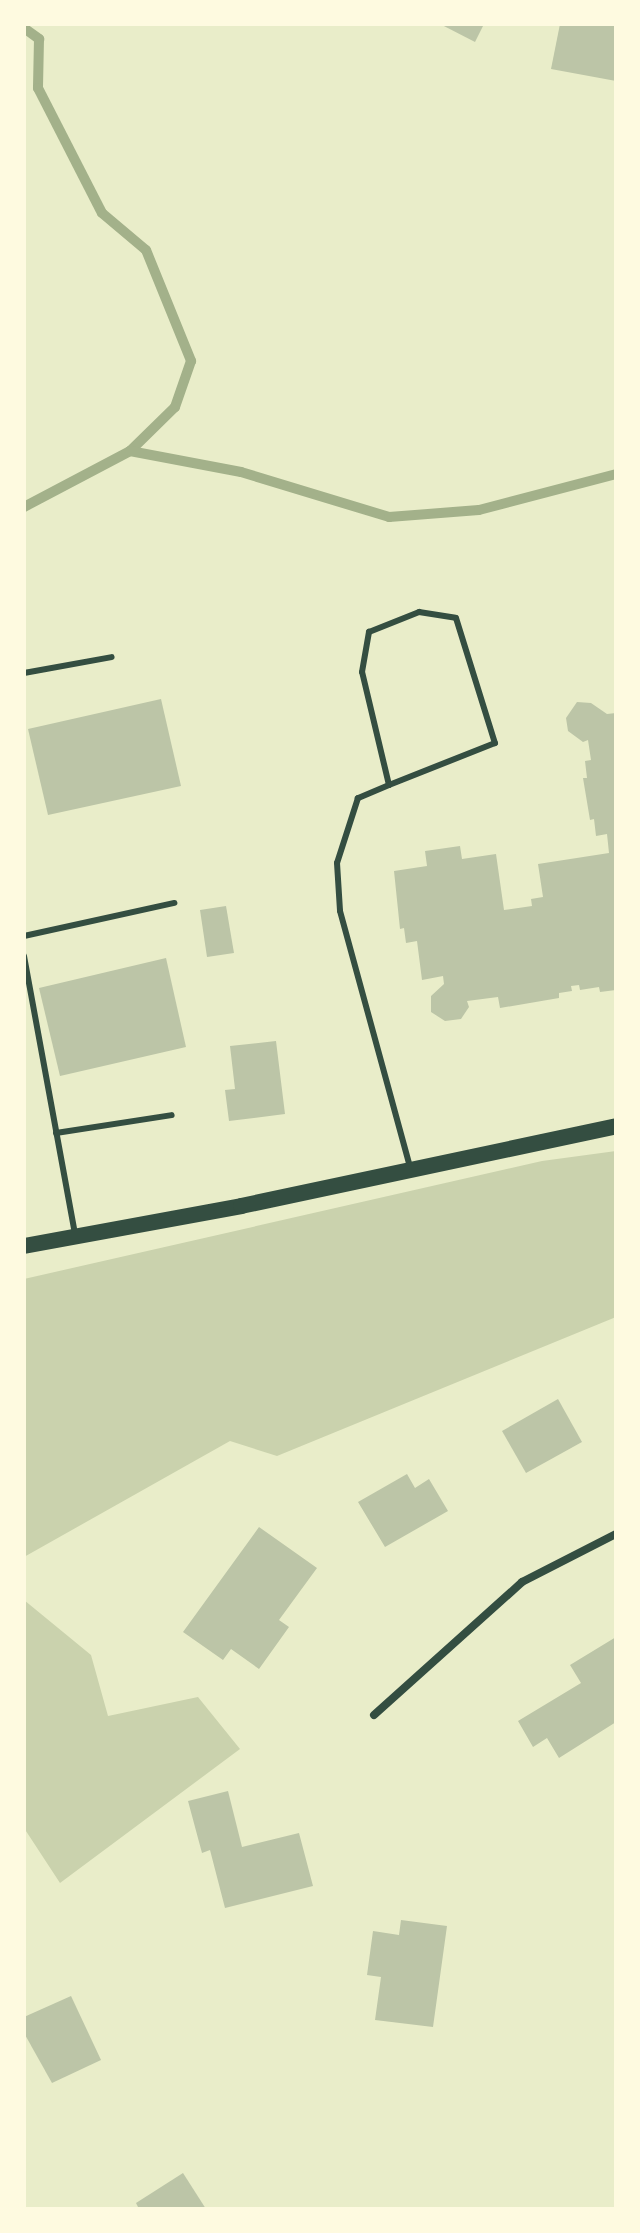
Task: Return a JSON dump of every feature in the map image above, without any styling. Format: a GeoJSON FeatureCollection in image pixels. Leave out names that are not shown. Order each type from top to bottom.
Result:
{"type":"FeatureCollection","features":[{"type":"Feature","properties":{"kind":"main road"},"geometry":{"type":"LineString","coordinates":[[25,1245],[75,1239],[616,1126]]}},
{"type":"Feature","properties":{"kind":"street"},"geometry":{"type":"LineString","coordinates":[[374,1715],[522,1582],[616,1534]]}},
{"type":"Feature","properties":{"kind":"lane"},"geometry":{"type":"LineString","coordinates":[[389,785],[362,672],[369,632],[419,612],[456,618],[495,743],[358,798],[337,863],[340,911],[411,1171]]}},
{"type":"Feature","properties":{"kind":"lane"},"geometry":{"type":"LineString","coordinates":[[24,673],[112,657]]}},
{"type":"Feature","properties":{"kind":"lane"},"geometry":{"type":"LineString","coordinates":[[24,936],[174,903]]}},
{"type":"Feature","properties":{"kind":"lane"},"geometry":{"type":"LineString","coordinates":[[24,956],[75,1239]]}},
{"type":"Feature","properties":{"kind":"lane"},"geometry":{"type":"LineString","coordinates":[[56,1133],[172,1115]]}},
{"type":"Feature","properties":{"kind":"green space"},"geometry":{"type":"Polygon","coordinates":[[[616,1151],[616,1317],[277,1456],[230,1441],[24,1557],[24,1279],[542,1161],[616,1151]]]}},
{"type":"Feature","properties":{"kind":"green space"},"geometry":{"type":"Polygon","coordinates":[[[24,1600],[91,1655],[108,1716],[198,1697],[240,1749],[60,1883],[24,1828],[24,1600]]]}},
{"type":"Feature","properties":{"kind":"building"},"geometry":{"type":"Polygon","coordinates":[[[440,24],[484,24],[475,42],[440,24]]]}},
{"type":"Feature","properties":{"kind":"building"},"geometry":{"type":"Polygon","coordinates":[[[560,24],[616,24],[616,81],[551,69],[560,24]]]}},
{"type":"Feature","properties":{"kind":"building"},"geometry":{"type":"Polygon","coordinates":[[[161,699],[181,786],[48,815],[28,729],[161,699]]]}},
{"type":"Feature","properties":{"kind":"building"},"geometry":{"type":"Polygon","coordinates":[[[577,702],[591,703],[607,714],[616,713],[616,990],[600,992],[599,987],[580,990],[579,985],[571,986],[572,991],[559,993],[559,998],[500,1008],[498,997],[467,1001],[469,1007],[461,1019],[445,1021],[431,1012],[431,996],[444,984],[443,976],[422,980],[417,941],[406,943],[404,928],[400,929],[394,871],[427,866],[425,851],[460,846],[462,859],[496,854],[504,910],[532,906],[531,899],[543,897],[538,864],[609,853],[607,834],[596,836],[594,819],[590,820],[583,778],[587,778],[585,761],[591,760],[588,740],[583,742],[568,731],[566,718],[577,702]]]}},
{"type":"Feature","properties":{"kind":"building"},"geometry":{"type":"Polygon","coordinates":[[[226,906],[234,953],[207,957],[200,910],[226,906]]]}},
{"type":"Feature","properties":{"kind":"building"},"geometry":{"type":"Polygon","coordinates":[[[166,958],[186,1047],[60,1076],[39,988],[166,958]]]}},
{"type":"Feature","properties":{"kind":"building"},"geometry":{"type":"Polygon","coordinates":[[[276,1041],[285,1114],[229,1121],[225,1090],[235,1089],[230,1046],[276,1041]]]}},
{"type":"Feature","properties":{"kind":"building"},"geometry":{"type":"Polygon","coordinates":[[[558,1399],[582,1442],[526,1473],[502,1431],[558,1399]]]}},
{"type":"Feature","properties":{"kind":"building"},"geometry":{"type":"Polygon","coordinates":[[[407,1474],[415,1488],[429,1479],[448,1511],[385,1547],[358,1502],[407,1474]]]}},
{"type":"Feature","properties":{"kind":"building"},"geometry":{"type":"Polygon","coordinates":[[[259,1527],[317,1568],[279,1620],[289,1627],[259,1669],[231,1649],[223,1660],[183,1632],[259,1527]]]}},
{"type":"Feature","properties":{"kind":"building"},"geometry":{"type":"Polygon","coordinates":[[[616,1637],[616,1722],[559,1758],[547,1738],[533,1747],[518,1721],[581,1683],[570,1665],[616,1637]]]}},
{"type":"Feature","properties":{"kind":"building"},"geometry":{"type":"Polygon","coordinates":[[[228,1791],[242,1847],[299,1833],[313,1886],[225,1908],[210,1850],[202,1853],[188,1801],[228,1791]]]}},
{"type":"Feature","properties":{"kind":"building"},"geometry":{"type":"Polygon","coordinates":[[[401,1920],[447,1926],[433,2027],[375,2020],[381,1977],[367,1975],[373,1931],[399,1935],[401,1920]]]}},
{"type":"Feature","properties":{"kind":"building"},"geometry":{"type":"Polygon","coordinates":[[[71,1996],[101,2060],[52,2083],[24,2033],[24,2017],[71,1996]]]}},
{"type":"Feature","properties":{"kind":"building"},"geometry":{"type":"Polygon","coordinates":[[[183,2173],[206,2209],[139,2209],[136,2203],[183,2173]]]}},
{"type":"Feature","properties":{"kind":"waterway"},"geometry":{"type":"LineString","coordinates":[[24,28],[39,39],[38,88],[102,213],[146,250],[191,361],[175,407],[130,451]]}},
{"type":"Feature","properties":{"kind":"waterway"},"geometry":{"type":"LineString","coordinates":[[24,507],[130,451],[241,472],[389,517],[479,510],[616,474]]}}]}
